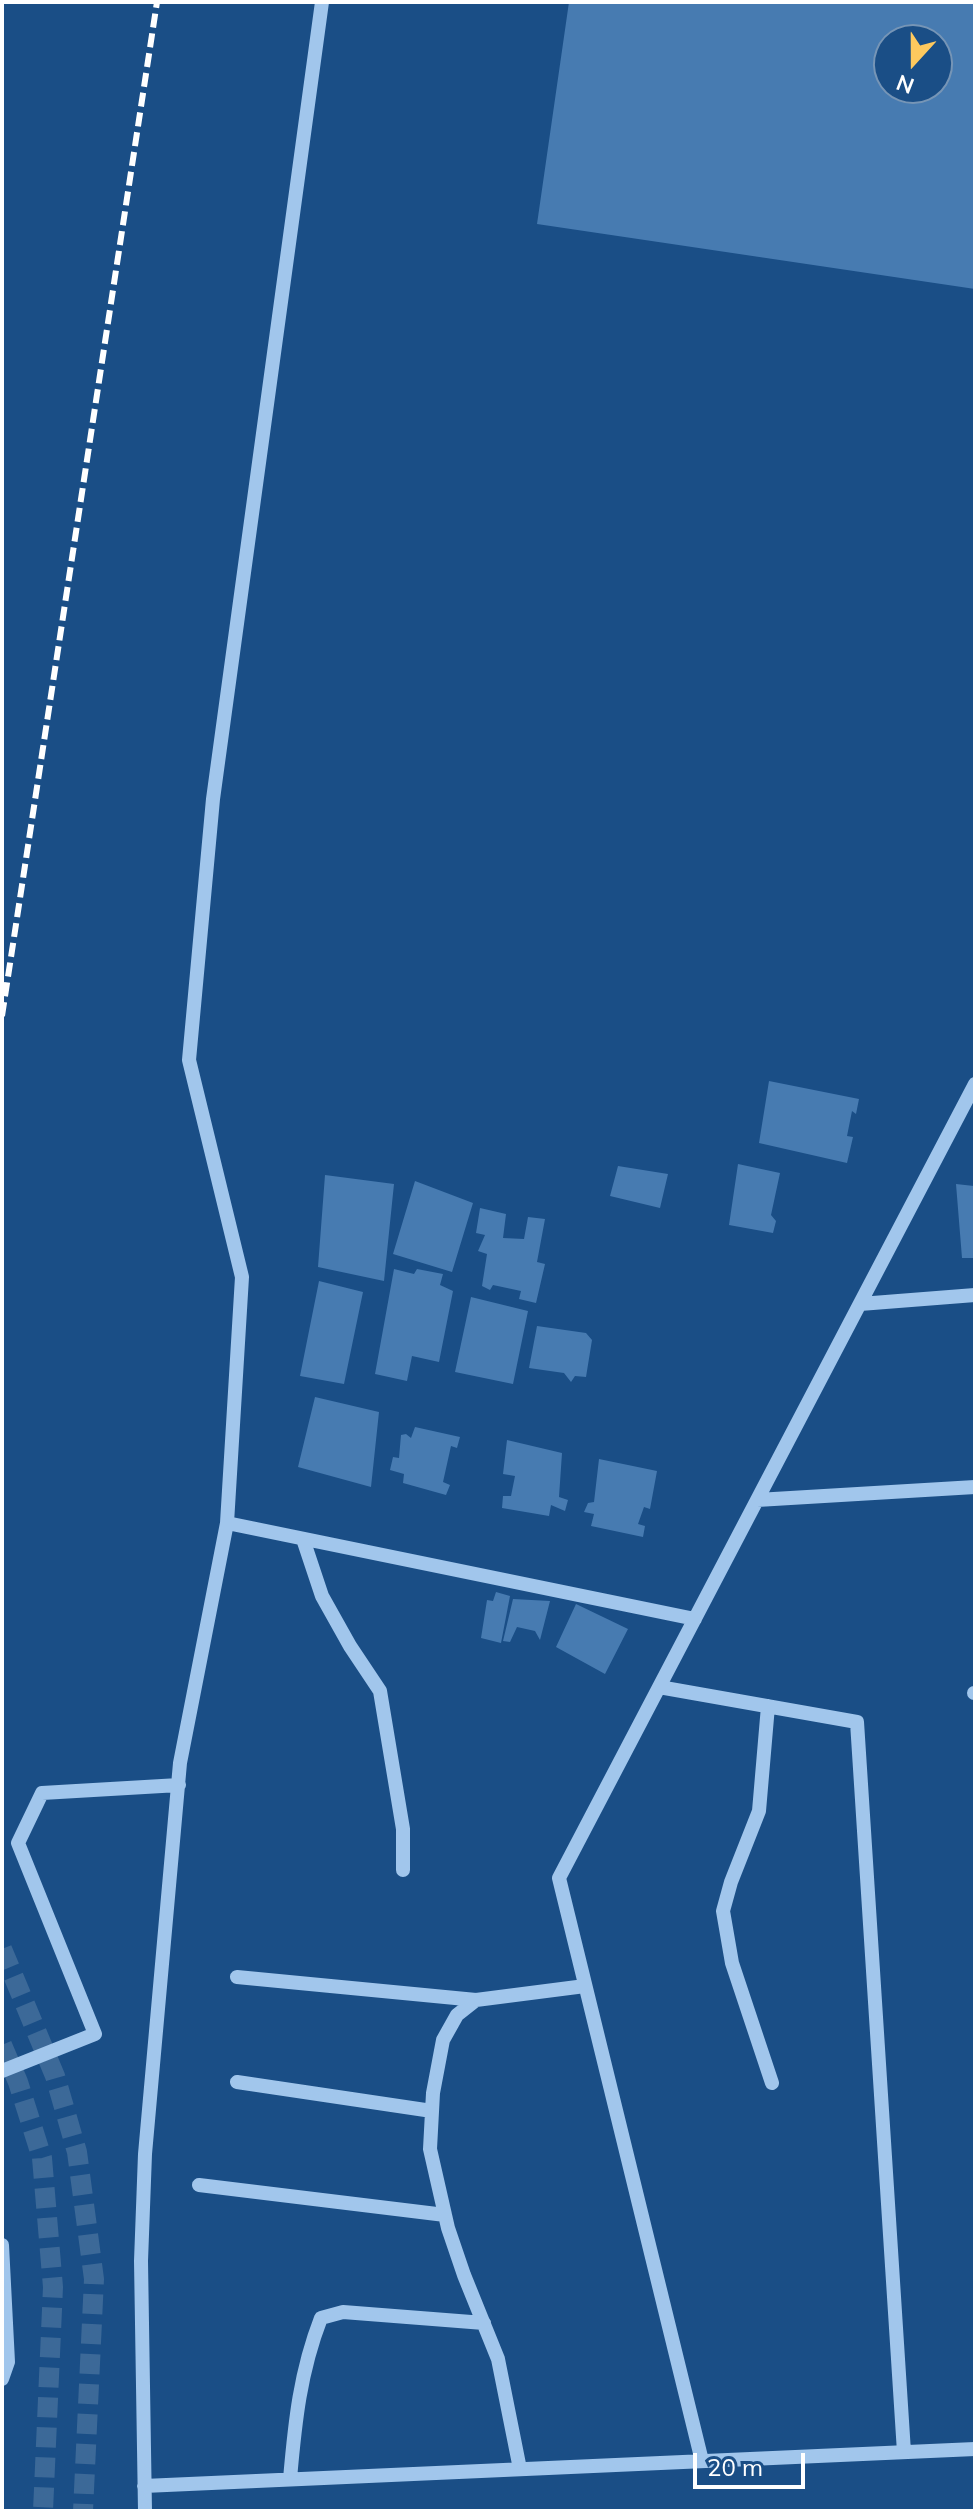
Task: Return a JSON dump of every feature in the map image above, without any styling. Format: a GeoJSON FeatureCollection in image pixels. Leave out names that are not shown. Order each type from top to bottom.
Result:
{"type":"FeatureCollection","features":[{"type":"Feature","properties":{"kind":"street"},"geometry":{"type":"LineString","coordinates":[[145,2511],[141,2261],[145,2154],[180,1763],[227,1523],[242,1277],[189,1060],[213,799],[322,2]]}},
{"type":"Feature","properties":{"kind":"street"},"geometry":{"type":"LineString","coordinates":[[702,2461],[559,1878],[975,1084]]}},
{"type":"Feature","properties":{"kind":"street"},"geometry":{"type":"LineString","coordinates":[[860,1304],[975,1295]]}},
{"type":"Feature","properties":{"kind":"street"},"geometry":{"type":"LineString","coordinates":[[757,1500],[975,1487]]}},
{"type":"Feature","properties":{"kind":"street"},"geometry":{"type":"LineString","coordinates":[[227,1523],[695,1619]]}},
{"type":"Feature","properties":{"kind":"street"},"geometry":{"type":"LineString","coordinates":[[303,1539],[322,1596],[380,1691],[403,1829],[403,1870]]}},
{"type":"Feature","properties":{"kind":"street"},"geometry":{"type":"LineString","coordinates":[[659,1687],[857,1722],[904,2452]]}},
{"type":"Feature","properties":{"kind":"street"},"geometry":{"type":"LineString","coordinates":[[768,1706],[759,1811],[723,1911],[732,1963],[772,2083]]}},
{"type":"Feature","properties":{"kind":"street"},"geometry":{"type":"LineString","coordinates":[[2,2071],[95,2034],[18,1843],[42,1793],[179,1785]]}},
{"type":"Feature","properties":{"kind":"street"},"geometry":{"type":"LineString","coordinates":[[237,1977],[476,2000],[585,1986]]}},
{"type":"Feature","properties":{"kind":"street"},"geometry":{"type":"LineString","coordinates":[[476,2000],[457,2015],[443,2040],[432,2111],[430,2149],[445,2215],[464,2275],[498,2359],[520,2469]]}},
{"type":"Feature","properties":{"kind":"street"},"geometry":{"type":"LineString","coordinates":[[237,2082],[432,2111]]}},
{"type":"Feature","properties":{"kind":"street"},"geometry":{"type":"LineString","coordinates":[[199,2185],[445,2215]]}},
{"type":"Feature","properties":{"kind":"street"},"geometry":{"type":"LineString","coordinates":[[2,2245],[8,2362],[2,2379]]}},
{"type":"Feature","properties":{"kind":"street"},"geometry":{"type":"LineString","coordinates":[[290,2479],[298,2402],[307,2355],[321,2318],[343,2312],[484,2323]]}},
{"type":"Feature","properties":{"kind":"street"},"geometry":{"type":"LineString","coordinates":[[144,2486],[975,2449]]}},
{"type":"Feature","properties":{"kind":"building"},"geometry":{"type":"Polygon","coordinates":[[[569,2],[975,2],[975,289],[537,224],[569,2]]]}},
{"type":"Feature","properties":{"kind":"building"},"geometry":{"type":"Polygon","coordinates":[[[769,1081],[859,1099],[856,1114],[852,1111],[847,1136],[853,1137],[847,1163],[759,1143],[769,1081]]]}},
{"type":"Feature","properties":{"kind":"building"},"geometry":{"type":"Polygon","coordinates":[[[738,1164],[780,1173],[771,1215],[776,1221],[773,1233],[729,1225],[738,1164]]]}},
{"type":"Feature","properties":{"kind":"building"},"geometry":{"type":"Polygon","coordinates":[[[618,1166],[668,1174],[660,1208],[610,1196],[618,1166]]]}},
{"type":"Feature","properties":{"kind":"building"},"geometry":{"type":"Polygon","coordinates":[[[325,1175],[394,1184],[384,1281],[318,1267],[325,1175]]]}},
{"type":"Feature","properties":{"kind":"building"},"geometry":{"type":"Polygon","coordinates":[[[415,1181],[473,1203],[452,1272],[393,1254],[415,1181]]]}},
{"type":"Feature","properties":{"kind":"building"},"geometry":{"type":"Polygon","coordinates":[[[956,1184],[974,1186],[975,1189],[975,1258],[962,1258],[956,1184]]]}},
{"type":"Feature","properties":{"kind":"building"},"geometry":{"type":"Polygon","coordinates":[[[480,1208],[506,1214],[503,1238],[524,1239],[528,1217],[545,1219],[537,1262],[545,1264],[536,1303],[519,1299],[521,1291],[493,1285],[490,1290],[482,1286],[487,1254],[478,1251],[485,1235],[476,1233],[480,1208]]]}},
{"type":"Feature","properties":{"kind":"building"},"geometry":{"type":"Polygon","coordinates":[[[394,1269],[414,1274],[417,1269],[443,1274],[440,1285],[453,1291],[439,1362],[412,1356],[407,1381],[375,1374],[394,1269]]]}},
{"type":"Feature","properties":{"kind":"building"},"geometry":{"type":"Polygon","coordinates":[[[319,1281],[363,1292],[344,1384],[300,1376],[319,1281]]]}},
{"type":"Feature","properties":{"kind":"building"},"geometry":{"type":"Polygon","coordinates":[[[471,1297],[528,1311],[513,1384],[455,1372],[471,1297]]]}},
{"type":"Feature","properties":{"kind":"building"},"geometry":{"type":"Polygon","coordinates":[[[537,1326],[586,1333],[592,1340],[586,1377],[575,1376],[571,1382],[564,1373],[529,1368],[537,1326]]]}},
{"type":"Feature","properties":{"kind":"building"},"geometry":{"type":"Polygon","coordinates":[[[315,1397],[379,1412],[371,1487],[298,1467],[315,1397]]]}},
{"type":"Feature","properties":{"kind":"building"},"geometry":{"type":"Polygon","coordinates":[[[415,1427],[460,1437],[457,1448],[451,1446],[443,1482],[450,1485],[446,1495],[403,1483],[404,1474],[390,1470],[393,1457],[399,1458],[401,1435],[411,1438],[415,1427]]]}},
{"type":"Feature","properties":{"kind":"building"},"geometry":{"type":"Polygon","coordinates":[[[507,1440],[562,1453],[559,1497],[568,1500],[565,1511],[551,1505],[549,1516],[502,1508],[503,1496],[511,1496],[515,1476],[503,1474],[507,1440]]]}},
{"type":"Feature","properties":{"kind":"building"},"geometry":{"type":"Polygon","coordinates":[[[599,1459],[657,1471],[650,1509],[644,1507],[638,1524],[645,1526],[643,1537],[591,1526],[594,1514],[584,1512],[588,1503],[594,1502],[599,1459]]]}},
{"type":"Feature","properties":{"kind":"building"},"geometry":{"type":"Polygon","coordinates":[[[496,1592],[510,1596],[501,1643],[481,1638],[487,1600],[493,1601],[496,1592]]]}},
{"type":"Feature","properties":{"kind":"building"},"geometry":{"type":"Polygon","coordinates":[[[513,1599],[550,1601],[540,1640],[535,1631],[517,1627],[510,1642],[503,1641],[513,1599]]]}},
{"type":"Feature","properties":{"kind":"building"},"geometry":{"type":"Polygon","coordinates":[[[576,1604],[628,1629],[605,1674],[556,1647],[576,1604]]]}},
{"type":"Feature","properties":{"kind":"tunnel"},"geometry":{"type":"LineString","coordinates":[[2,1949],[55,2076],[77,2152],[94,2279],[83,2511]]}},
{"type":"Feature","properties":{"kind":"tunnel"},"geometry":{"type":"LineString","coordinates":[[2,2045],[18,2082],[42,2158],[53,2287],[43,2511]]}},
{"type":"Feature","properties":{"kind":"railway"},"geometry":{"type":"LineString","coordinates":[[2,1016],[157,2]]}}]}
